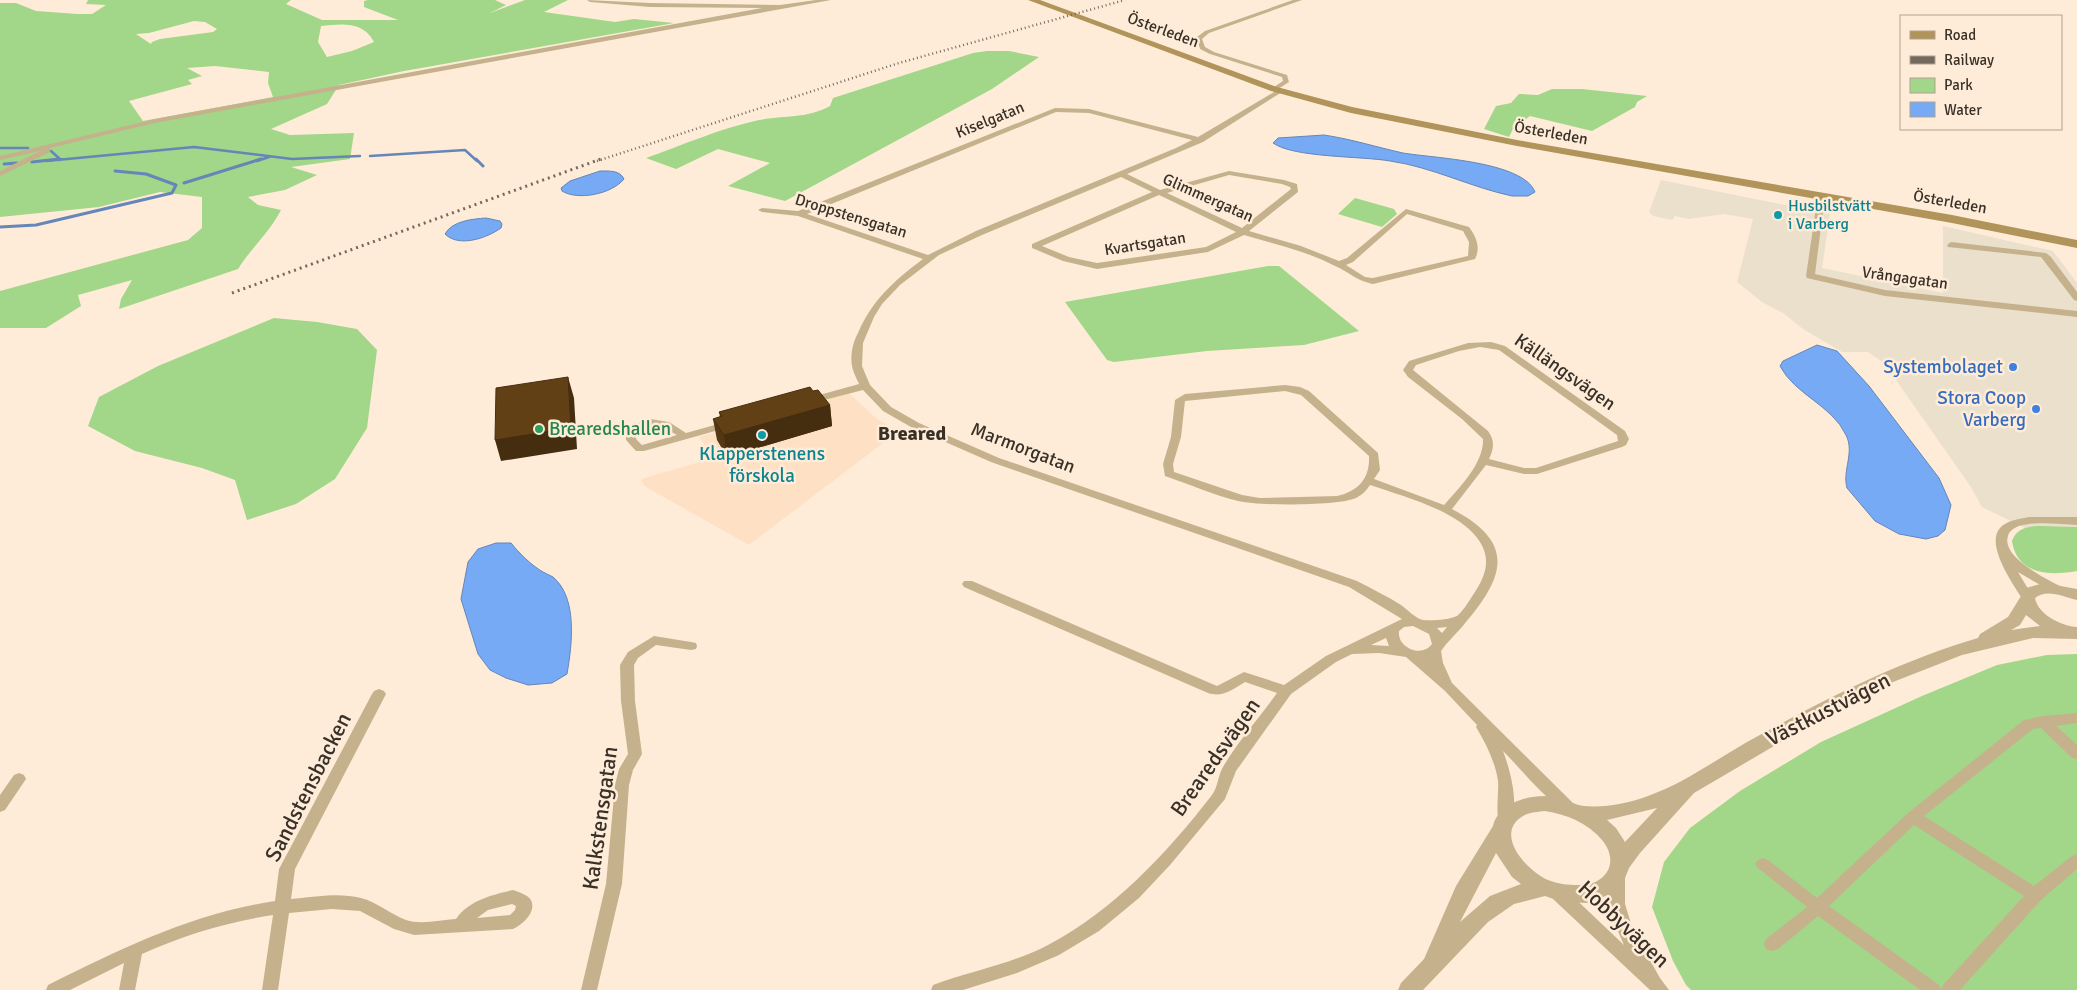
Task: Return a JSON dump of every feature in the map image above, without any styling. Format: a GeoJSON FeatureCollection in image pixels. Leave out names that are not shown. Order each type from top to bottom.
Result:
{"type":"FeatureCollection","features":[{"type":"Feature","properties":{"kind":"main road","name":"Österleden"},"geometry":{"type":"LineString","coordinates":[[1032,0],[1277,90],[1367,114],[1517,143],[1821,196],[2077,244]]}},
{"type":"Feature","properties":{"kind":"street"},"geometry":{"type":"LineString","coordinates":[[590,0],[650,5],[780,7]]}},
{"type":"Feature","properties":{"kind":"street"},"geometry":{"type":"LineString","coordinates":[[0,158],[155,121],[780,7],[828,0]]}},
{"type":"Feature","properties":{"kind":"street"},"geometry":{"type":"LineString","coordinates":[[1277,90],[1286,82],[1285,76],[1212,54],[1202,48],[1199,38],[1207,32],[1300,0]]}},
{"type":"Feature","properties":{"kind":"street","name":"Marmorgatan"},"geometry":{"type":"LineString","coordinates":[[1277,90],[1200,140],[1123,175],[971,236],[930,258],[897,283],[869,317],[858,344],[857,366],[866,386],[887,409],[899,417],[995,460],[1318,570],[1352,584],[1419,623]]}},
{"type":"Feature","properties":{"kind":"street","name":"Kiselgatan"},"geometry":{"type":"LineString","coordinates":[[798,214],[1055,110],[1089,111],[1200,140]]}},
{"type":"Feature","properties":{"kind":"street"},"geometry":{"type":"LineString","coordinates":[[0,174],[54,144]]}},
{"type":"Feature","properties":{"kind":"street"},"geometry":{"type":"LineString","coordinates":[[1158,192],[1229,173],[1274,180],[1294,186],[1295,190],[1243,232]]}},
{"type":"Feature","properties":{"kind":"street","name":"Glimmergatan"},"geometry":{"type":"LineString","coordinates":[[1123,175],[1243,232],[1298,248],[1339,264],[1362,279],[1373,281],[1468,259],[1472,257],[1474,250],[1470,235],[1466,229],[1406,212],[1350,260],[1339,264]]}},
{"type":"Feature","properties":{"kind":"street","name":"Kvartsgatan"},"geometry":{"type":"LineString","coordinates":[[1158,192],[1036,246],[1044,252],[1077,263],[1102,266],[1208,249],[1243,232]]}},
{"type":"Feature","properties":{"kind":"street","name":"Vrångagatan"},"geometry":{"type":"LineString","coordinates":[[1821,196],[1810,276],[1892,294],[2077,314]]}},
{"type":"Feature","properties":{"kind":"street","name":"Droppstensgatan"},"geometry":{"type":"LineString","coordinates":[[762,210],[798,214],[930,258]]}},
{"type":"Feature","properties":{"kind":"street"},"geometry":{"type":"LineString","coordinates":[[1951,245],[2043,256],[2048,259],[2077,298]]}},
{"type":"Feature","properties":{"kind":"street","name":"Källängsvägen"},"geometry":{"type":"LineString","coordinates":[[1483,343],[1497,346],[1608,423],[1621,433],[1624,438],[1622,443],[1618,445],[1537,471],[1524,471],[1483,461],[1490,447],[1485,434],[1412,375],[1408,370],[1412,363],[1472,344],[1483,343]]}},
{"type":"Feature","properties":{"kind":"street"},"geometry":{"type":"LineString","coordinates":[[799,404],[866,386]]}},
{"type":"Feature","properties":{"kind":"street"},"geometry":{"type":"LineString","coordinates":[[1285,388],[1301,391],[1374,455],[1376,465],[1368,481],[1357,494],[1345,498],[1260,501],[1240,498],[1176,478],[1167,470],[1178,429],[1178,402],[1186,397],[1234,392],[1285,388]]}},
{"type":"Feature","properties":{"kind":"street"},"geometry":{"type":"LineString","coordinates":[[684,436],[672,425],[656,422],[640,425],[631,434],[631,440],[640,449],[736,422]]}},
{"type":"Feature","properties":{"kind":"street"},"geometry":{"type":"LineString","coordinates":[[1446,509],[1454,502],[1483,461]]}},
{"type":"Feature","properties":{"kind":"street"},"geometry":{"type":"LineString","coordinates":[[1368,481],[1446,509],[1476,530],[1489,545],[1494,558],[1493,569],[1478,600],[1437,647],[1425,654],[1408,653]]}},
{"type":"Feature","properties":{"kind":"street"},"geometry":{"type":"LineString","coordinates":[[2027,599],[2008,566],[2000,540],[2003,529],[2018,522],[2036,519],[2077,521]]}},
{"type":"Feature","properties":{"kind":"street"},"geometry":{"type":"LineString","coordinates":[[2002,548],[2024,572],[2068,591]]}},
{"type":"Feature","properties":{"kind":"street"},"geometry":{"type":"LineString","coordinates":[[968,584],[1213,690],[1219,690],[1244,677],[1286,691]]}},
{"type":"Feature","properties":{"kind":"street"},"geometry":{"type":"LineString","coordinates":[[2027,599],[2031,592],[2038,589],[2068,591]]}},
{"type":"Feature","properties":{"kind":"street","name":"Västkustvägen"},"geometry":{"type":"LineString","coordinates":[[2027,599],[2032,611],[2041,618],[2054,626],[2077,633]]}},
{"type":"Feature","properties":{"kind":"street","name":"Västkustvägen"},"geometry":{"type":"LineString","coordinates":[[1974,645],[2014,621],[2027,599]]}},
{"type":"Feature","properties":{"kind":"street"},"geometry":{"type":"LineString","coordinates":[[1383,602],[1394,628],[1392,639],[1397,646],[1450,688],[1547,787],[1598,824],[1610,838],[1618,852],[1618,870],[1608,886],[1600,891],[1580,895],[1550,890],[1516,893],[1489,907],[1433,962],[1409,990]]}},
{"type":"Feature","properties":{"kind":"street"},"geometry":{"type":"LineString","coordinates":[[1394,628],[1405,622],[1440,624],[1463,618]]}},
{"type":"Feature","properties":{"kind":"street"},"geometry":{"type":"LineString","coordinates":[[1419,623],[1435,632],[1437,647],[1436,664],[1450,688]]}},
{"type":"Feature","properties":{"kind":"street","name":"Brearedsvägen"},"geometry":{"type":"LineString","coordinates":[[938,990],[1017,966],[1053,950],[1093,926],[1133,893],[1165,861],[1220,795],[1229,769],[1286,691],[1330,659],[1394,628]]}},
{"type":"Feature","properties":{"kind":"street","name":"Västkustvägen"},"geometry":{"type":"LineString","coordinates":[[1578,811],[1628,810],[1690,787],[1755,746],[1873,685],[1974,645],[2029,633],[2077,633]]}},
{"type":"Feature","properties":{"kind":"street","name":"Kalkstensgatan"},"geometry":{"type":"LineString","coordinates":[[588,990],[614,884],[622,785],[626,769],[635,754],[628,701],[627,665],[633,655],[654,640],[691,646]]}},
{"type":"Feature","properties":{"kind":"street","name":"Brearedsvägen"},"geometry":{"type":"LineString","coordinates":[[1349,651],[1379,649],[1408,653]]}},
{"type":"Feature","properties":{"kind":"street","name":"Sandstensbacken"},"geometry":{"type":"LineString","coordinates":[[270,990],[280,907],[287,869],[379,694]]}},
{"type":"Feature","properties":{"kind":"street"},"geometry":{"type":"LineString","coordinates":[[1475,715],[1494,745],[1505,775],[1501,844],[1507,858],[1519,872],[1550,890]]}},
{"type":"Feature","properties":{"kind":"street"},"geometry":{"type":"LineString","coordinates":[[1772,944],[1818,907],[1912,818],[2029,724],[2077,718]]}},
{"type":"Feature","properties":{"kind":"street"},"geometry":{"type":"LineString","coordinates":[[2043,721],[2077,754]]}},
{"type":"Feature","properties":{"kind":"street"},"geometry":{"type":"LineString","coordinates":[[0,806],[19,779]]}},
{"type":"Feature","properties":{"kind":"street","name":"Västkustvägen"},"geometry":{"type":"LineString","coordinates":[[1618,870],[1633,847],[1690,787]]}},
{"type":"Feature","properties":{"kind":"street"},"geometry":{"type":"LineString","coordinates":[[1433,962],[1447,926],[1478,867],[1503,825],[1520,807],[1536,803],[1554,804],[1578,811]]}},
{"type":"Feature","properties":{"kind":"street"},"geometry":{"type":"LineString","coordinates":[[1912,818],[2035,895]]}},
{"type":"Feature","properties":{"kind":"street"},"geometry":{"type":"LineString","coordinates":[[1949,990],[2035,895],[2077,860]]}},
{"type":"Feature","properties":{"kind":"street"},"geometry":{"type":"LineString","coordinates":[[1762,864],[1933,990]]}},
{"type":"Feature","properties":{"kind":"street","name":"Hobbyvägen"},"geometry":{"type":"LineString","coordinates":[[1618,870],[1616,899],[1621,920],[1635,949],[1661,989]]}},
{"type":"Feature","properties":{"kind":"street","name":"Hobbyvägen"},"geometry":{"type":"LineString","coordinates":[[1550,890],[1573,905],[1612,946],[1661,989]]}},
{"type":"Feature","properties":{"kind":"street"},"geometry":{"type":"LineString","coordinates":[[54,990],[135,950],[173,934],[220,920],[280,907],[354,903],[384,915],[395,924],[410,928],[461,925]]}},
{"type":"Feature","properties":{"kind":"street"},"geometry":{"type":"LineString","coordinates":[[127,990],[135,950]]}},
{"type":"Feature","properties":{"kind":"shaded area"},"geometry":{"type":"Polygon","coordinates":[[[1661,180],[1830,214],[1822,268],[1943,293],[1943,226],[2053,251],[2077,283],[2077,527],[2043,526],[2025,528],[1982,507],[1971,487],[1884,363],[1868,352],[1842,352],[1803,329],[1783,313],[1762,302],[1737,282],[1753,219],[1724,214],[1689,219],[1675,216],[1672,220],[1653,216],[1649,212],[1661,180]]]}},
{"type":"Feature","properties":{"kind":"shaded area"},"geometry":{"type":"Polygon","coordinates":[[[849,393],[877,419],[899,431],[749,545],[644,486],[641,479],[713,458],[699,437],[849,393]]]}},
{"type":"Feature","properties":{"kind":"green space"},"geometry":{"type":"Polygon","coordinates":[[[88,0],[291,0],[286,4],[322,20],[398,20],[364,7],[364,1],[495,0],[506,5],[490,13],[525,0],[568,0],[544,12],[615,22],[634,19],[674,23],[404,71],[339,85],[327,104],[271,129],[290,135],[354,133],[350,159],[291,167],[317,175],[285,190],[248,197],[258,205],[281,210],[238,269],[119,309],[121,299],[132,280],[78,295],[81,306],[46,328],[0,328],[0,291],[188,240],[202,228],[202,197],[160,192],[99,207],[0,217],[0,3],[16,3],[36,11],[78,14],[92,14],[106,5],[86,4],[88,0]],[[194,21],[149,33],[136,34],[151,44],[160,39],[213,32],[217,29],[205,22],[194,21]],[[337,25],[321,26],[318,42],[327,57],[352,51],[374,42],[364,30],[358,27],[337,25]],[[215,66],[187,68],[202,76],[188,80],[192,84],[129,101],[143,121],[273,97],[268,83],[269,72],[215,66]]]}},
{"type":"Feature","properties":{"kind":"green space"},"geometry":{"type":"Polygon","coordinates":[[[1009,51],[1039,57],[992,89],[785,201],[728,186],[770,163],[718,149],[676,169],[646,158],[745,123],[812,113],[830,106],[833,98],[973,53],[1009,51]]]}},
{"type":"Feature","properties":{"kind":"green space"},"geometry":{"type":"Polygon","coordinates":[[[1552,89],[1582,89],[1647,96],[1637,102],[1635,107],[1592,131],[1530,116],[1513,129],[1509,137],[1484,129],[1496,106],[1511,103],[1519,94],[1538,95],[1552,89]]]}},
{"type":"Feature","properties":{"kind":"green space"},"geometry":{"type":"Polygon","coordinates":[[[1355,198],[1394,209],[1397,214],[1382,227],[1338,214],[1355,198]]]}},
{"type":"Feature","properties":{"kind":"green space"},"geometry":{"type":"Polygon","coordinates":[[[1268,266],[1279,266],[1359,331],[1304,345],[1207,351],[1114,362],[1107,360],[1065,302],[1268,266]]]}},
{"type":"Feature","properties":{"kind":"green space"},"geometry":{"type":"Polygon","coordinates":[[[274,318],[317,322],[357,329],[377,350],[367,428],[335,479],[296,504],[247,520],[235,480],[202,468],[135,451],[88,426],[99,397],[158,366],[274,318]]]}},
{"type":"Feature","properties":{"kind":"green space"},"geometry":{"type":"Polygon","coordinates":[[[2043,526],[2077,527],[2077,571],[2046,573],[2036,571],[2020,561],[2012,541],[2014,536],[2024,528],[2043,526]]]}},
{"type":"Feature","properties":{"kind":"green space"},"geometry":{"type":"Polygon","coordinates":[[[2077,654],[2077,990],[1691,990],[1686,985],[1673,961],[1652,907],[1664,862],[1690,828],[1740,791],[1821,742],[1922,696],[1997,665],[2047,655],[2077,654]]]}},
{"type":"Feature","properties":{"kind":"water"},"geometry":{"type":"Polygon","coordinates":[[[1324,135],[1403,153],[1454,159],[1496,167],[1527,182],[1535,192],[1528,196],[1512,196],[1406,164],[1378,159],[1312,154],[1283,148],[1273,143],[1278,138],[1324,135]]]}},
{"type":"Feature","properties":{"kind":"water"},"geometry":{"type":"Polygon","coordinates":[[[600,171],[620,174],[624,179],[611,189],[585,196],[562,191],[561,188],[570,181],[600,171]]]}},
{"type":"Feature","properties":{"kind":"water"},"geometry":{"type":"Polygon","coordinates":[[[486,218],[500,221],[502,224],[501,228],[481,238],[465,241],[451,238],[445,234],[457,223],[486,218]]]}},
{"type":"Feature","properties":{"kind":"water"},"geometry":{"type":"Polygon","coordinates":[[[1817,345],[1837,351],[1869,386],[1939,478],[1951,505],[1945,530],[1938,536],[1926,539],[1899,534],[1875,521],[1847,488],[1846,475],[1849,448],[1846,435],[1832,416],[1795,385],[1780,366],[1783,361],[1817,345]]]}},
{"type":"Feature","properties":{"kind":"water"},"geometry":{"type":"Polygon","coordinates":[[[496,543],[511,543],[534,566],[553,577],[561,586],[566,597],[570,609],[571,622],[567,674],[552,683],[528,685],[506,678],[490,670],[478,654],[461,599],[468,562],[478,549],[496,543]]]}},
{"type":"Feature","properties":{"kind":"building"},"geometry":{"type":"Polygon","coordinates":[[[568,377],[571,428],[495,440],[496,388],[568,377]]]}},
{"type":"Feature","properties":{"kind":"building"},"geometry":{"type":"Polygon","coordinates":[[[810,387],[813,391],[818,390],[830,405],[724,435],[713,419],[722,416],[719,412],[810,387]]]}},
{"type":"Feature","properties":{"kind":"waterway"},"geometry":{"type":"LineString","coordinates":[[61,160],[194,147],[292,159],[360,156]]}},
{"type":"Feature","properties":{"kind":"waterway"},"geometry":{"type":"LineString","coordinates":[[0,148],[28,148]]}},
{"type":"Feature","properties":{"kind":"waterway"},"geometry":{"type":"LineString","coordinates":[[370,156],[465,150],[477,161]]}},
{"type":"Feature","properties":{"kind":"waterway"},"geometry":{"type":"LineString","coordinates":[[51,151],[61,160]]}},
{"type":"Feature","properties":{"kind":"waterway"},"geometry":{"type":"LineString","coordinates":[[257,161],[269,157]]}},
{"type":"Feature","properties":{"kind":"waterway"},"geometry":{"type":"LineString","coordinates":[[32,162],[59,159]]}},
{"type":"Feature","properties":{"kind":"waterway"},"geometry":{"type":"LineString","coordinates":[[184,183],[261,159]]}},
{"type":"Feature","properties":{"kind":"waterway"},"geometry":{"type":"LineString","coordinates":[[476,159],[483,166]]}},
{"type":"Feature","properties":{"kind":"waterway"},"geometry":{"type":"LineString","coordinates":[[46,161],[61,160]]}},
{"type":"Feature","properties":{"kind":"waterway"},"geometry":{"type":"LineString","coordinates":[[4,164],[17,163]]}},
{"type":"Feature","properties":{"kind":"waterway"},"geometry":{"type":"LineString","coordinates":[[0,227],[36,225],[172,193],[176,185],[146,174],[115,171]]}},
{"type":"Feature","properties":{"kind":"railway"},"geometry":{"type":"LineString","coordinates":[[597,161],[899,63],[1125,0]]}},
{"type":"Feature","properties":{"kind":"railway"},"geometry":{"type":"LineString","coordinates":[[232,293],[601,159]]}},
{"type":"Feature","properties":{"kind":"place","name":"Husbilstvätt i Varberg"},"geometry":{"type":"Point","coordinates":[1778,215]}},
{"type":"Feature","properties":{"kind":"place","name":"Systembolaget"},"geometry":{"type":"Point","coordinates":[2013,367]}},
{"type":"Feature","properties":{"kind":"place","name":"Stora Coop Varberg"},"geometry":{"type":"Point","coordinates":[2036,409]}},
{"type":"Feature","properties":{"kind":"place","name":"Brearedshallen"},"geometry":{"type":"Point","coordinates":[539,429]}},
{"type":"Feature","properties":{"kind":"place","name":"Klapperstenens förskola"},"geometry":{"type":"Point","coordinates":[762,435]}},
{"type":"Feature","properties":{"kind":"district","name":"Breared"},"geometry":{"type":"Point","coordinates":[912,433]}}]}
